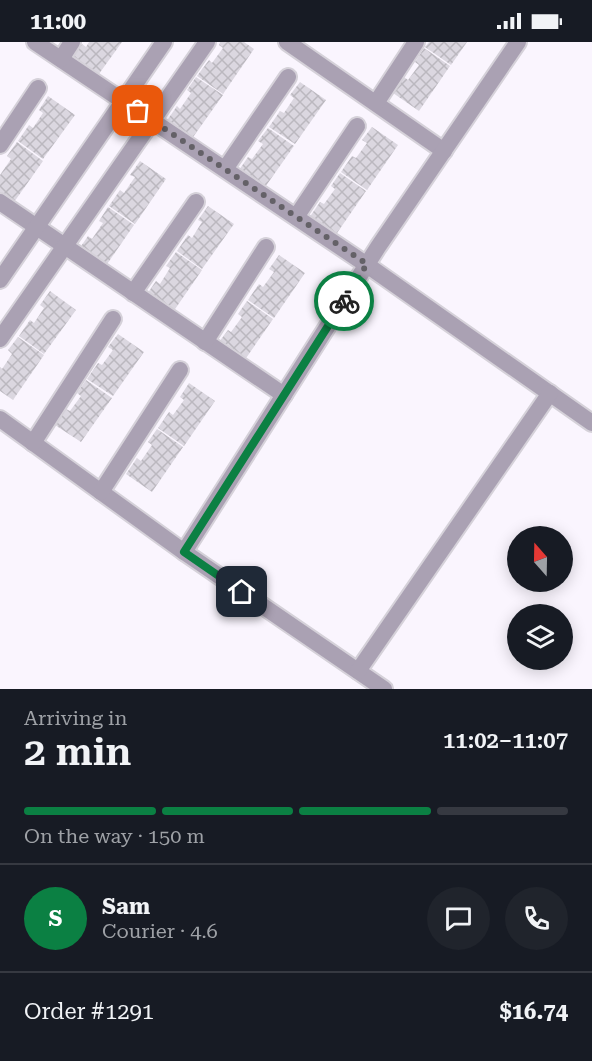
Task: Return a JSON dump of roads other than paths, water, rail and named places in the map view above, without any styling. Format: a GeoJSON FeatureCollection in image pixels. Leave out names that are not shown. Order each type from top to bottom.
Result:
{"type":"FeatureCollection","features":[{"type":"Feature","properties":{"kind":"street"},"geometry":{"type":"LineString","coordinates":[[35,42],[367,264],[592,423]]}},
{"type":"Feature","properties":{"kind":"street"},"geometry":{"type":"LineString","coordinates":[[61,59],[72,42]]}},
{"type":"Feature","properties":{"kind":"street"},"geometry":{"type":"LineString","coordinates":[[0,280],[164,42]]}},
{"type":"Feature","properties":{"kind":"street"},"geometry":{"type":"LineString","coordinates":[[0,339],[207,42]]}},
{"type":"Feature","properties":{"kind":"street"},"geometry":{"type":"LineString","coordinates":[[287,42],[444,151]]}},
{"type":"Feature","properties":{"kind":"street"},"geometry":{"type":"LineString","coordinates":[[375,103],[416,42]]}},
{"type":"Feature","properties":{"kind":"street"},"geometry":{"type":"LineString","coordinates":[[184,552],[367,264],[519,42]]}},
{"type":"Feature","properties":{"kind":"street"},"geometry":{"type":"LineString","coordinates":[[225,169],[288,76]]}},
{"type":"Feature","properties":{"kind":"street"},"geometry":{"type":"LineString","coordinates":[[0,145],[38,88]]}},
{"type":"Feature","properties":{"kind":"street"},"geometry":{"type":"LineString","coordinates":[[296,217],[357,126]]}},
{"type":"Feature","properties":{"kind":"street"},"geometry":{"type":"LineString","coordinates":[[0,202],[284,395]]}},
{"type":"Feature","properties":{"kind":"street"},"geometry":{"type":"LineString","coordinates":[[133,293],[196,202]]}},
{"type":"Feature","properties":{"kind":"street"},"geometry":{"type":"LineString","coordinates":[[205,342],[266,247]]}},
{"type":"Feature","properties":{"kind":"street"},"geometry":{"type":"LineString","coordinates":[[33,443],[113,319]]}},
{"type":"Feature","properties":{"kind":"street"},"geometry":{"type":"LineString","coordinates":[[101,492],[180,370]]}},
{"type":"Feature","properties":{"kind":"street"},"geometry":{"type":"LineString","coordinates":[[358,671],[550,393]]}},
{"type":"Feature","properties":{"kind":"street"},"geometry":{"type":"LineString","coordinates":[[0,419],[184,552],[384,689]]}}]}
